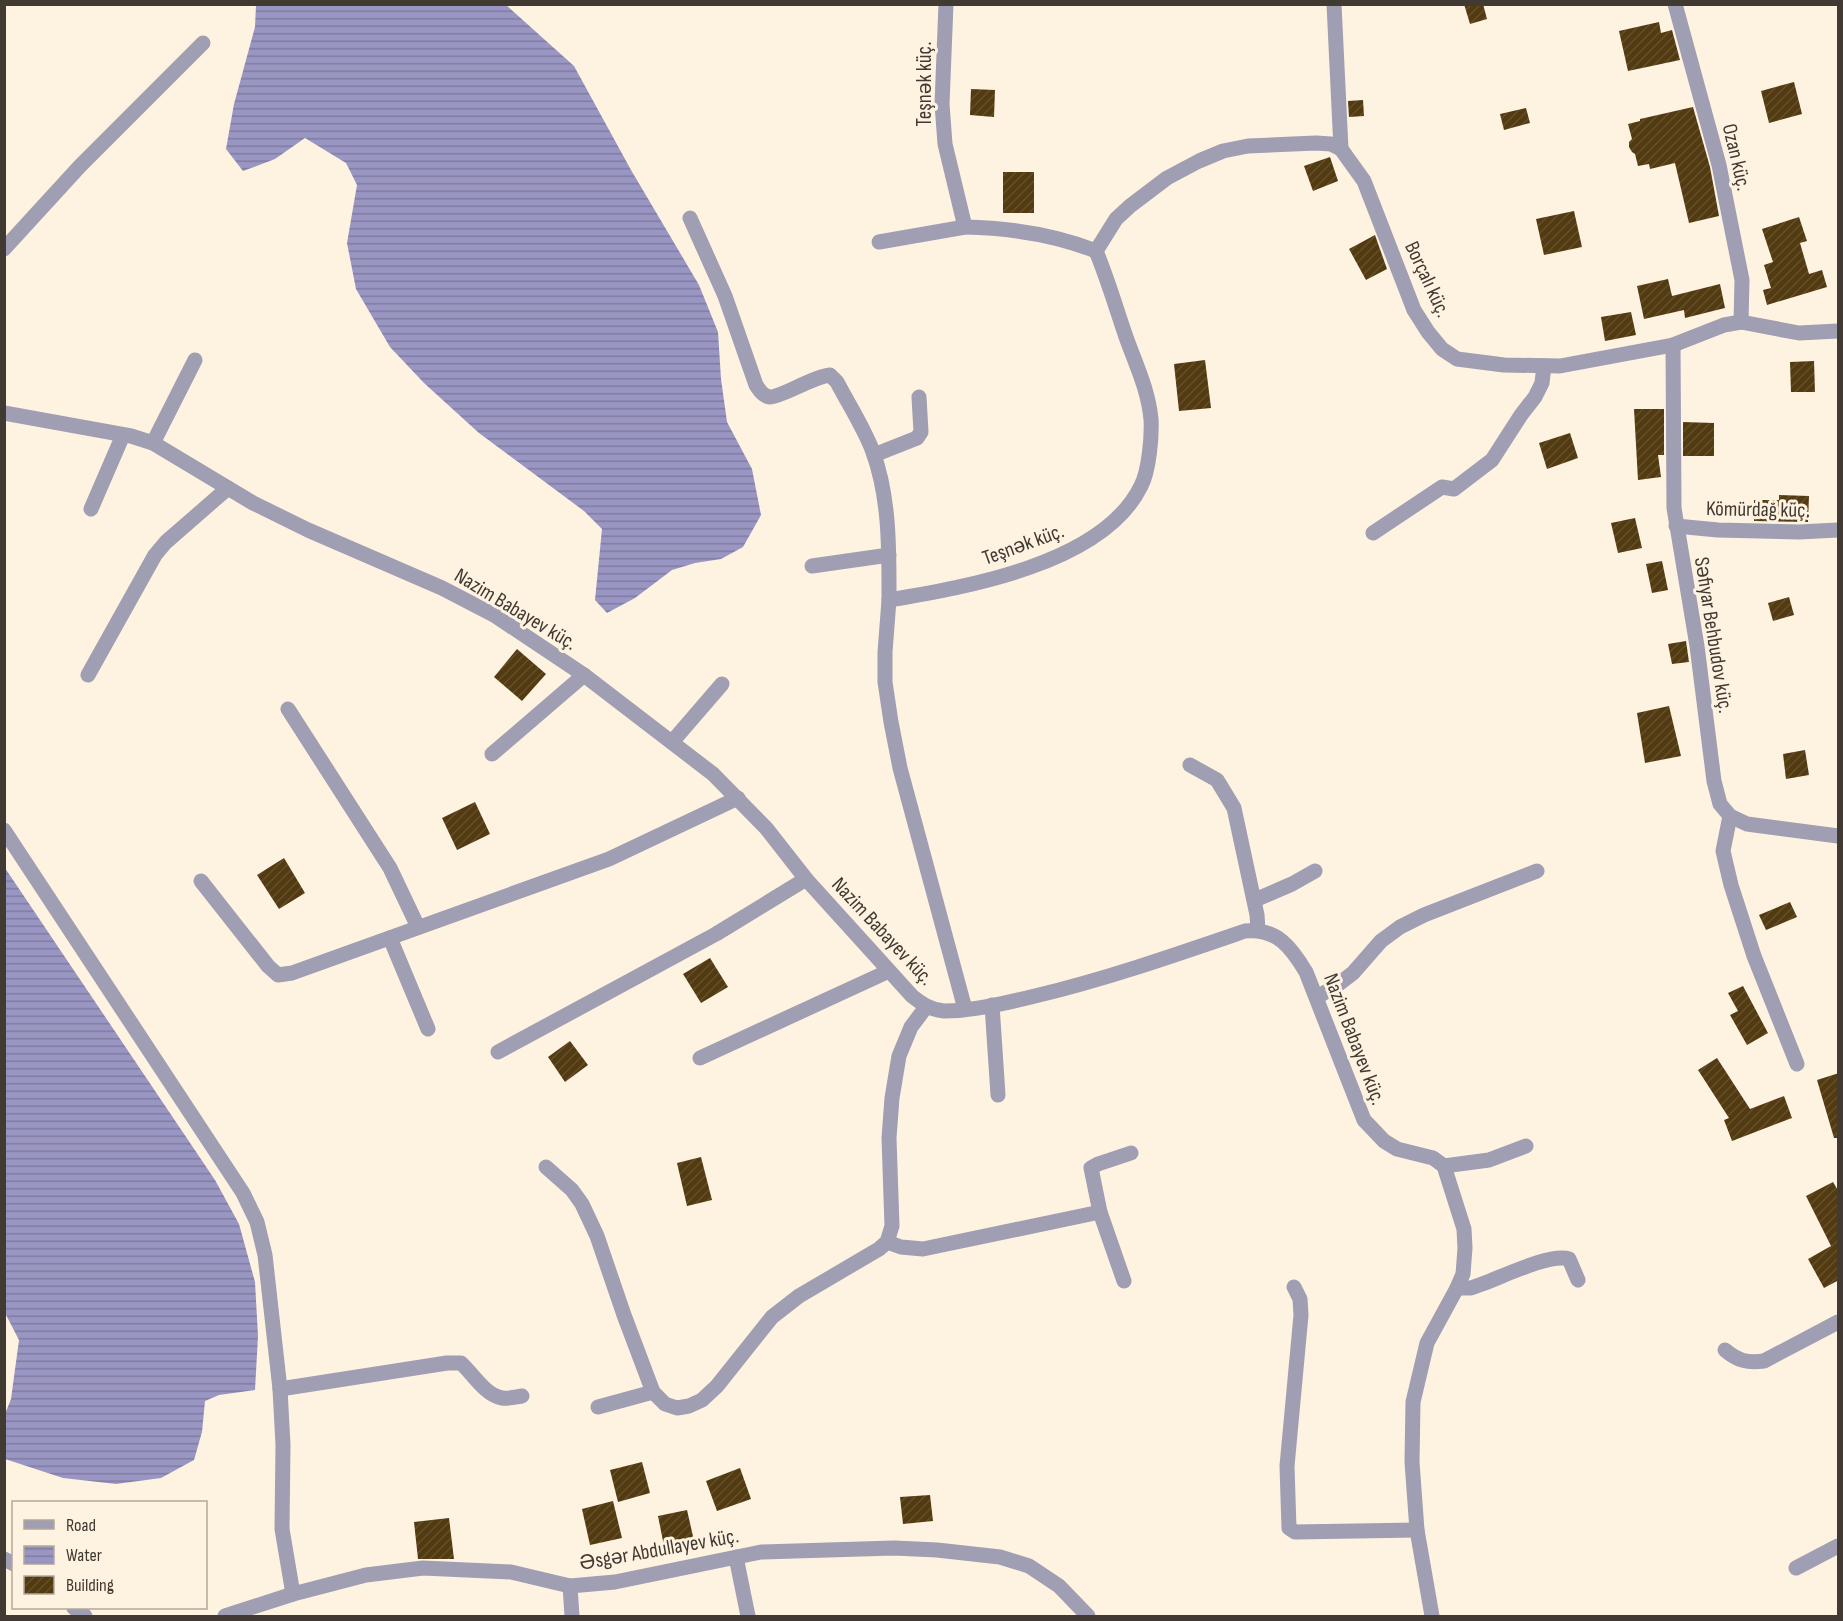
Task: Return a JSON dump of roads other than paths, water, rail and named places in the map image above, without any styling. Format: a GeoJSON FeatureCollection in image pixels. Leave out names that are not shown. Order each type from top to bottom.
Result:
{"type":"FeatureCollection","features":[{"type":"Feature","properties":{"kind":"street","name":"Teşnək küç."},"geometry":{"type":"LineString","coordinates":[[946,4],[942,104],[945,144],[964,227]]}},
{"type":"Feature","properties":{"kind":"street"},"geometry":{"type":"LineString","coordinates":[[879,242],[964,227],[1010,228],[1077,243],[1096,251],[1116,219],[1130,206],[1167,178],[1199,160],[1223,151],[1248,146],[1316,142],[1331,144],[1341,149],[1334,4]]}},
{"type":"Feature","properties":{"kind":"street","name":"Ozan küç."},"geometry":{"type":"LineString","coordinates":[[1675,4],[1719,165],[1742,280],[1741,322]]}},
{"type":"Feature","properties":{"kind":"street"},"geometry":{"type":"LineString","coordinates":[[4,249],[80,166],[203,43]]}},
{"type":"Feature","properties":{"kind":"street","name":"Borçalı küç."},"geometry":{"type":"LineString","coordinates":[[1341,149],[1364,181],[1414,310],[1442,349],[1457,359],[1560,366],[1673,345],[1724,325],[1741,322],[1799,333],[1839,331]]}},
{"type":"Feature","properties":{"kind":"street"},"geometry":{"type":"LineString","coordinates":[[690,219],[721,285],[756,385],[762,394],[772,397],[820,376],[830,375],[837,382],[874,455],[881,483],[889,555],[885,682],[891,722],[900,768],[965,1009]]}},
{"type":"Feature","properties":{"kind":"street","name":"Teşnək küç."},"geometry":{"type":"LineString","coordinates":[[889,600],[953,589],[1066,554],[1095,537],[1111,523],[1132,502],[1143,485],[1150,447],[1151,420],[1146,391],[1096,251]]}},
{"type":"Feature","properties":{"kind":"street","name":"Səfiyar Behbudov küç."},"geometry":{"type":"LineString","coordinates":[[1673,345],[1673,493],[1676,526],[1697,646],[1714,781],[1720,804],[1730,816]]}},
{"type":"Feature","properties":{"kind":"street"},"geometry":{"type":"LineString","coordinates":[[153,443],[195,360]]}},
{"type":"Feature","properties":{"kind":"street"},"geometry":{"type":"LineString","coordinates":[[1373,533],[1442,487],[1454,489],[1492,460],[1521,415],[1535,398],[1542,383],[1544,366]]}},
{"type":"Feature","properties":{"kind":"street"},"geometry":{"type":"LineString","coordinates":[[874,455],[917,438],[921,432],[918,397]]}},
{"type":"Feature","properties":{"kind":"street","name":"Nazim Babayev küç."},"geometry":{"type":"LineString","coordinates":[[4,413],[123,435],[153,443],[253,503],[308,530],[453,593],[494,615],[584,675],[713,774],[766,828],[806,879],[889,971],[912,996],[926,1007],[943,1011],[965,1009],[1078,985],[1144,966],[1245,931],[1258,930],[1277,937],[1294,951],[1306,972],[1364,1120],[1384,1142],[1397,1149],[1433,1158],[1444,1166]]}},
{"type":"Feature","properties":{"kind":"street"},"geometry":{"type":"LineString","coordinates":[[91,509],[123,435]]}},
{"type":"Feature","properties":{"kind":"street"},"geometry":{"type":"LineString","coordinates":[[88,675],[155,555],[166,542],[228,488]]}},
{"type":"Feature","properties":{"kind":"street","name":"Kömürdağ küç."},"geometry":{"type":"LineString","coordinates":[[1676,526],[1718,530],[1799,532],[1839,530]]}},
{"type":"Feature","properties":{"kind":"street"},"geometry":{"type":"LineString","coordinates":[[812,566],[889,555]]}},
{"type":"Feature","properties":{"kind":"street"},"geometry":{"type":"LineString","coordinates":[[492,754],[584,675]]}},
{"type":"Feature","properties":{"kind":"street"},"geometry":{"type":"LineString","coordinates":[[672,742],[722,684]]}},
{"type":"Feature","properties":{"kind":"street"},"geometry":{"type":"LineString","coordinates":[[288,709],[390,868],[418,927]]}},
{"type":"Feature","properties":{"kind":"street"},"geometry":{"type":"LineString","coordinates":[[1190,765],[1218,780],[1227,792],[1234,808],[1255,900],[1258,930]]}},
{"type":"Feature","properties":{"kind":"street"},"geometry":{"type":"LineString","coordinates":[[201,881],[268,966],[278,975],[292,973],[609,859],[738,798]]}},
{"type":"Feature","properties":{"kind":"street"},"geometry":{"type":"LineString","coordinates":[[1797,1064],[1754,956],[1731,885],[1723,843],[1730,816],[1747,824],[1839,836]]}},
{"type":"Feature","properties":{"kind":"street"},"geometry":{"type":"LineString","coordinates":[[4,830],[243,1193],[257,1222],[265,1255],[280,1389],[283,1455],[282,1529],[293,1594]]}},
{"type":"Feature","properties":{"kind":"street"},"geometry":{"type":"LineString","coordinates":[[1255,900],[1315,871]]}},
{"type":"Feature","properties":{"kind":"street"},"geometry":{"type":"LineString","coordinates":[[1317,997],[1336,986],[1353,972],[1381,941],[1400,927],[1424,915],[1537,871]]}},
{"type":"Feature","properties":{"kind":"street"},"geometry":{"type":"LineString","coordinates":[[498,1052],[716,934],[806,879]]}},
{"type":"Feature","properties":{"kind":"street"},"geometry":{"type":"LineString","coordinates":[[390,938],[428,1029]]}},
{"type":"Feature","properties":{"kind":"street"},"geometry":{"type":"LineString","coordinates":[[700,1058],[889,971]]}},
{"type":"Feature","properties":{"kind":"street"},"geometry":{"type":"LineString","coordinates":[[992,1005],[998,1095]]}},
{"type":"Feature","properties":{"kind":"street"},"geometry":{"type":"LineString","coordinates":[[546,1167],[572,1190],[582,1204],[597,1236],[653,1392],[665,1404],[676,1408],[689,1406],[702,1400],[717,1386],[772,1317],[820,1282],[879,1249],[887,1242],[892,1226],[890,1138],[892,1098],[903,1045],[911,1027],[926,1007]]}},
{"type":"Feature","properties":{"kind":"street"},"geometry":{"type":"LineString","coordinates":[[1432,1617],[1417,1530],[1412,1462],[1413,1402],[1427,1343],[1457,1288],[1465,1262],[1464,1229],[1444,1166],[1489,1160],[1526,1146]]}},
{"type":"Feature","properties":{"kind":"street"},"geometry":{"type":"LineString","coordinates":[[1124,1281],[1100,1212],[1091,1168],[1131,1153]]}},
{"type":"Feature","properties":{"kind":"street"},"geometry":{"type":"LineString","coordinates":[[887,1242],[901,1247],[923,1249],[1100,1212]]}},
{"type":"Feature","properties":{"kind":"street"},"geometry":{"type":"LineString","coordinates":[[1457,1288],[1471,1288],[1549,1259],[1562,1257],[1569,1259],[1578,1280]]}},
{"type":"Feature","properties":{"kind":"street"},"geometry":{"type":"LineString","coordinates":[[1294,1287],[1300,1299],[1301,1315],[1287,1466],[1289,1528],[1295,1532],[1417,1530]]}},
{"type":"Feature","properties":{"kind":"street"},"geometry":{"type":"LineString","coordinates":[[1725,1350],[1736,1359],[1752,1363],[1764,1361],[1839,1322]]}},
{"type":"Feature","properties":{"kind":"street"},"geometry":{"type":"LineString","coordinates":[[280,1389],[447,1363],[461,1363],[483,1387],[494,1395],[503,1399],[522,1396]]}},
{"type":"Feature","properties":{"kind":"street"},"geometry":{"type":"LineString","coordinates":[[598,1407],[653,1392]]}},
{"type":"Feature","properties":{"kind":"street"},"geometry":{"type":"LineString","coordinates":[[1796,1568],[1839,1546]]}},
{"type":"Feature","properties":{"kind":"street","name":"Əsgər Abdullayev küç."},"geometry":{"type":"LineString","coordinates":[[225,1617],[293,1594],[366,1575],[423,1568],[511,1572],[570,1586],[615,1582],[761,1552],[894,1548],[999,1557],[1029,1566],[1059,1586],[1088,1617]]}},
{"type":"Feature","properties":{"kind":"street"},"geometry":{"type":"LineString","coordinates":[[736,1557],[748,1617]]}},
{"type":"Feature","properties":{"kind":"street"},"geometry":{"type":"LineString","coordinates":[[570,1586],[572,1617]]}},
{"type":"Feature","properties":{"kind":"water"},"geometry":{"type":"Polygon","coordinates":[[[256,5],[506,5],[574,66],[631,170],[699,285],[718,332],[727,422],[752,469],[761,515],[743,547],[721,559],[672,570],[635,598],[607,613],[595,600],[602,529],[584,511],[479,433],[424,383],[390,347],[356,289],[347,243],[357,185],[346,163],[305,138],[275,159],[243,171],[226,149],[234,104],[255,27],[256,5]]]}},
{"type":"Feature","properties":{"kind":"water"},"geometry":{"type":"Polygon","coordinates":[[[5,868],[215,1180],[239,1224],[255,1282],[258,1336],[255,1390],[219,1395],[205,1401],[202,1432],[194,1460],[161,1478],[116,1484],[63,1478],[5,1459],[5,1414],[11,1399],[19,1340],[4,1311],[5,868]]]}}]}
